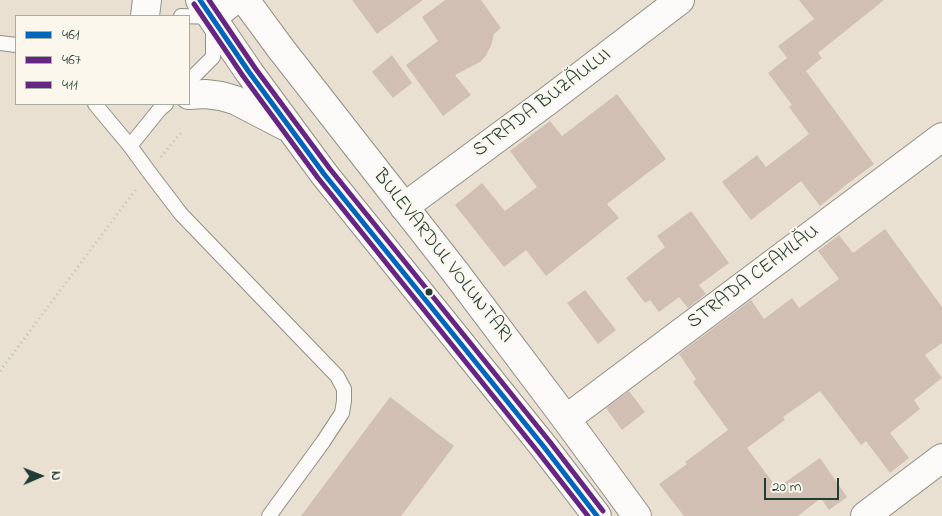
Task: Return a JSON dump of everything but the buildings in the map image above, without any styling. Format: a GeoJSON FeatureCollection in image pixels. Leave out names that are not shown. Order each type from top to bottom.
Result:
{"type":"FeatureCollection","features":[{"type":"Feature","properties":{"kind":"main road"},"geometry":{"type":"LineString","coordinates":[[145,15],[147,0]]}},
{"type":"Feature","properties":{"kind":"main road"},"geometry":{"type":"LineString","coordinates":[[206,9],[234,0]]}},
{"type":"Feature","properties":{"kind":"main road","name":"BULEVARDUL VOLUNTARI"},"geometry":{"type":"LineString","coordinates":[[245,0],[280,49],[462,281],[637,516]]}},
{"type":"Feature","properties":{"kind":"main road","name":"STRADA BUZĂULUI"},"geometry":{"type":"LineString","coordinates":[[404,207],[680,0]]}},
{"type":"Feature","properties":{"kind":"main road","name":"BULEVARDUL VOLUNTARI"},"geometry":{"type":"LineString","coordinates":[[206,9],[249,72],[324,174],[544,447],[596,516]]}},
{"type":"Feature","properties":{"kind":"main road"},"geometry":{"type":"LineString","coordinates":[[190,95],[205,94],[235,100],[290,128]]}},
{"type":"Feature","properties":{"kind":"main road","name":"STRADA CEAHLĂU"},"geometry":{"type":"LineString","coordinates":[[566,420],[942,137]]}},
{"type":"Feature","properties":{"kind":"main road"},"geometry":{"type":"LineString","coordinates":[[865,516],[942,458]]}},
{"type":"Feature","properties":{"kind":"lane"},"geometry":{"type":"LineString","coordinates":[[185,15],[206,9],[213,57],[190,81]]}},
{"type":"Feature","properties":{"kind":"lane"},"geometry":{"type":"LineString","coordinates":[[0,43],[15,45]]}},
{"type":"Feature","properties":{"kind":"lane"},"geometry":{"type":"LineString","coordinates":[[97,105],[181,214],[337,376],[344,389],[342,413],[269,516]]}},
{"type":"Feature","properties":{"kind":"lane"},"geometry":{"type":"LineString","coordinates":[[130,146],[165,105]]}},
{"type":"Feature","properties":{"kind":"path"},"geometry":{"type":"LineString","coordinates":[[0,372],[149,172],[184,130]]}},
{"type":"Feature","properties":{"kind":"transit line","name":"461"},"geometry":{"type":"LineString","coordinates":[[200,0],[249,72],[324,174],[544,447],[597,516]]}},
{"type":"Feature","properties":{"kind":"transit line","name":"411"},"geometry":{"type":"LineString","coordinates":[[209,0],[255,68],[330,169],[550,442],[603,511]]}},
{"type":"Feature","properties":{"kind":"transit line","name":"467"},"geometry":{"type":"LineString","coordinates":[[194,4],[243,76],[318,178],[588,516]]}}]}
